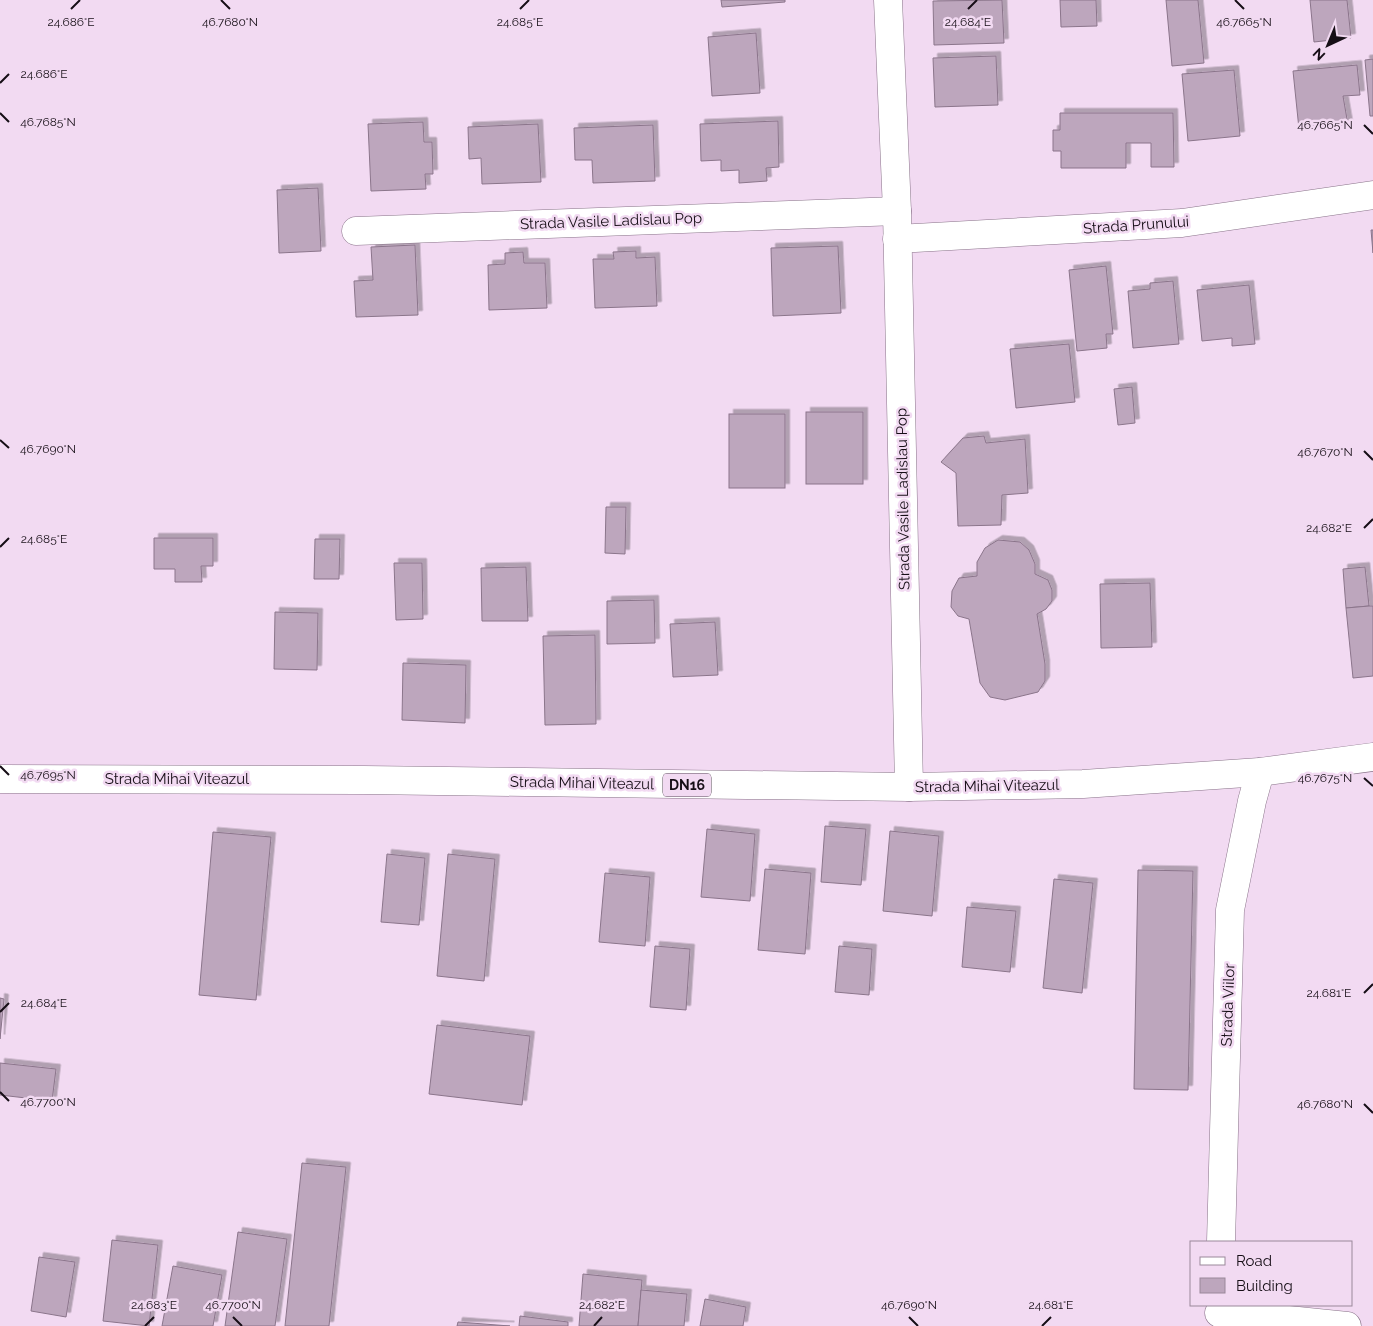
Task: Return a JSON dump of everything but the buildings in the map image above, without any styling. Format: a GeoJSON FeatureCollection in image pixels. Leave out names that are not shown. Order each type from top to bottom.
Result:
{"type":"FeatureCollection","features":[{"type":"Feature","properties":{"kind":"main road","name":"Strada Vasile Ladislau Pop"},"geometry":{"type":"LineString","coordinates":[[888,0],[897,211],[909,787]]}},
{"type":"Feature","properties":{"kind":"main road","name":"Strada Prunului"},"geometry":{"type":"LineString","coordinates":[[897,239],[1182,223],[1373,195]]}},
{"type":"Feature","properties":{"kind":"main road","name":"Strada Vasile Ladislau Pop"},"geometry":{"type":"LineString","coordinates":[[356,231],[897,211]]}},
{"type":"Feature","properties":{"kind":"main road","name":"Strada Mihai Viteazul"},"geometry":{"type":"LineString","coordinates":[[0,778],[364,780],[909,787],[1083,784],[1260,772],[1373,757]]}},
{"type":"Feature","properties":{"kind":"main road","name":"Strada Viilor"},"geometry":{"type":"LineString","coordinates":[[1221,1241],[1230,910],[1252,801],[1260,772]]}},
{"type":"Feature","properties":{"kind":"main road"},"geometry":{"type":"LineString","coordinates":[[1219,1315],[1348,1326]]}}]}
